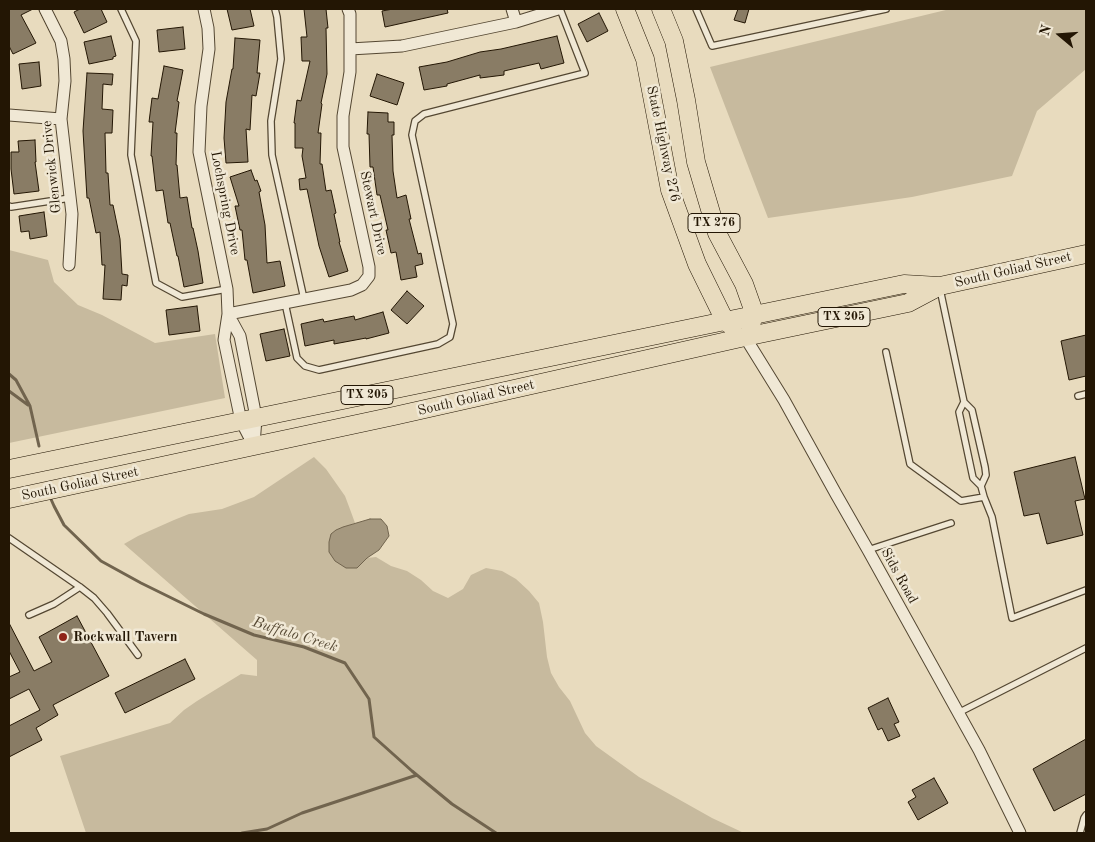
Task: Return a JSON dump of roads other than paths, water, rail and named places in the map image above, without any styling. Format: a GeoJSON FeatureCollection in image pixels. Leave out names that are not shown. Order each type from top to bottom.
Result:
{"type":"FeatureCollection","features":[{"type":"Feature","properties":{"kind":"main road","name":"State Highway 276"},"geometry":{"type":"LineString","coordinates":[[625,9],[644,60],[670,190],[696,264],[725,321],[745,337]]}},
{"type":"Feature","properties":{"kind":"main road","name":"State Highway 276"},"geometry":{"type":"LineString","coordinates":[[661,9],[674,41],[696,162],[717,233],[744,284],[755,315]]}},
{"type":"Feature","properties":{"kind":"main road","name":"South Goliad Street"},"geometry":{"type":"LineString","coordinates":[[9,469],[904,284],[940,286],[1086,254]]}},
{"type":"Feature","properties":{"kind":"main road","name":"South Goliad Street"},"geometry":{"type":"LineString","coordinates":[[9,500],[745,337],[908,303],[940,286]]}},
{"type":"Feature","properties":{"kind":"main road"},"geometry":{"type":"LineString","coordinates":[[745,337],[755,315]]}},
{"type":"Feature","properties":{"kind":"street","name":"Glenwick Drive"},"geometry":{"type":"LineString","coordinates":[[45,9],[60,41],[64,59],[65,81],[61,119],[72,214],[69,265]]}},
{"type":"Feature","properties":{"kind":"street","name":"Lochspring Drive"},"geometry":{"type":"LineString","coordinates":[[204,9],[208,28],[209,48],[201,106],[199,152],[227,289],[228,314],[224,340],[254,446]]}},
{"type":"Feature","properties":{"kind":"street","name":"Stewart Drive"},"geometry":{"type":"LineString","coordinates":[[228,314],[351,290],[362,285],[369,276],[369,267],[343,147],[343,116],[350,72],[350,14],[348,9]]}},
{"type":"Feature","properties":{"kind":"street"},"geometry":{"type":"LineString","coordinates":[[512,9],[516,22]]}},
{"type":"Feature","properties":{"kind":"street"},"geometry":{"type":"LineString","coordinates":[[350,49],[402,46],[516,22],[559,9]]}},
{"type":"Feature","properties":{"kind":"street"},"geometry":{"type":"LineString","coordinates":[[9,115],[61,119]]}},
{"type":"Feature","properties":{"kind":"street","name":"Lochspring Drive"},"geometry":{"type":"LineString","coordinates":[[228,314],[240,336],[248,420]]}},
{"type":"Feature","properties":{"kind":"street","name":"Sids Road"},"geometry":{"type":"LineString","coordinates":[[745,337],[784,400],[979,750],[1020,833]]}},
{"type":"Feature","properties":{"kind":"lane"},"geometry":{"type":"LineString","coordinates":[[121,9],[136,41],[131,155],[156,283],[182,297],[227,289]]}},
{"type":"Feature","properties":{"kind":"lane"},"geometry":{"type":"LineString","coordinates":[[275,9],[281,58],[271,121],[272,155],[304,299]]}},
{"type":"Feature","properties":{"kind":"lane"},"geometry":{"type":"LineString","coordinates":[[285,303],[297,358],[305,366],[319,370],[438,344],[450,337],[453,324],[412,135],[415,121],[424,114],[586,73],[559,9]]}},
{"type":"Feature","properties":{"kind":"lane"},"geometry":{"type":"LineString","coordinates":[[696,9],[712,46],[886,9]]}},
{"type":"Feature","properties":{"kind":"lane"},"geometry":{"type":"LineString","coordinates":[[9,206],[70,198]]}},
{"type":"Feature","properties":{"kind":"lane"},"geometry":{"type":"LineString","coordinates":[[940,286],[964,402],[972,410],[985,467],[986,475],[981,486]]}},
{"type":"Feature","properties":{"kind":"lane"},"geometry":{"type":"LineString","coordinates":[[886,352],[910,464],[961,501],[984,497]]}},
{"type":"Feature","properties":{"kind":"lane"},"geometry":{"type":"LineString","coordinates":[[1078,396],[1086,394]]}},
{"type":"Feature","properties":{"kind":"lane"},"geometry":{"type":"LineString","coordinates":[[964,402],[959,412],[973,478],[981,486],[992,518],[1012,618],[1086,590]]}},
{"type":"Feature","properties":{"kind":"lane"},"geometry":{"type":"LineString","coordinates":[[868,550],[951,523]]}},
{"type":"Feature","properties":{"kind":"lane"},"geometry":{"type":"LineString","coordinates":[[9,538],[94,598],[138,655]]}},
{"type":"Feature","properties":{"kind":"lane"},"geometry":{"type":"LineString","coordinates":[[29,615],[54,604],[80,587]]}},
{"type":"Feature","properties":{"kind":"lane"},"geometry":{"type":"LineString","coordinates":[[958,713],[1086,648]]}},
{"type":"Feature","properties":{"kind":"lane"},"geometry":{"type":"LineString","coordinates":[[1080,833],[1086,815]]}},
{"type":"Feature","properties":{"kind":"waterway","name":"Buffalo Creek"},"geometry":{"type":"LineString","coordinates":[[9,374],[16,380],[30,406],[39,446]]}},
{"type":"Feature","properties":{"kind":"waterway"},"geometry":{"type":"LineString","coordinates":[[9,391],[28,405]]}},
{"type":"Feature","properties":{"kind":"waterway","name":"Buffalo Creek"},"geometry":{"type":"LineString","coordinates":[[50,497],[64,525],[101,561],[204,614],[254,635],[304,647],[345,663],[369,699],[374,737],[452,804],[496,833]]}},
{"type":"Feature","properties":{"kind":"waterway"},"geometry":{"type":"LineString","coordinates":[[242,833],[267,829],[302,813],[417,775]]}},
{"type":"Feature","properties":{"kind":"place","name":"Rockwall Tavern"},"geometry":{"type":"Point","coordinates":[63,637]}}]}
